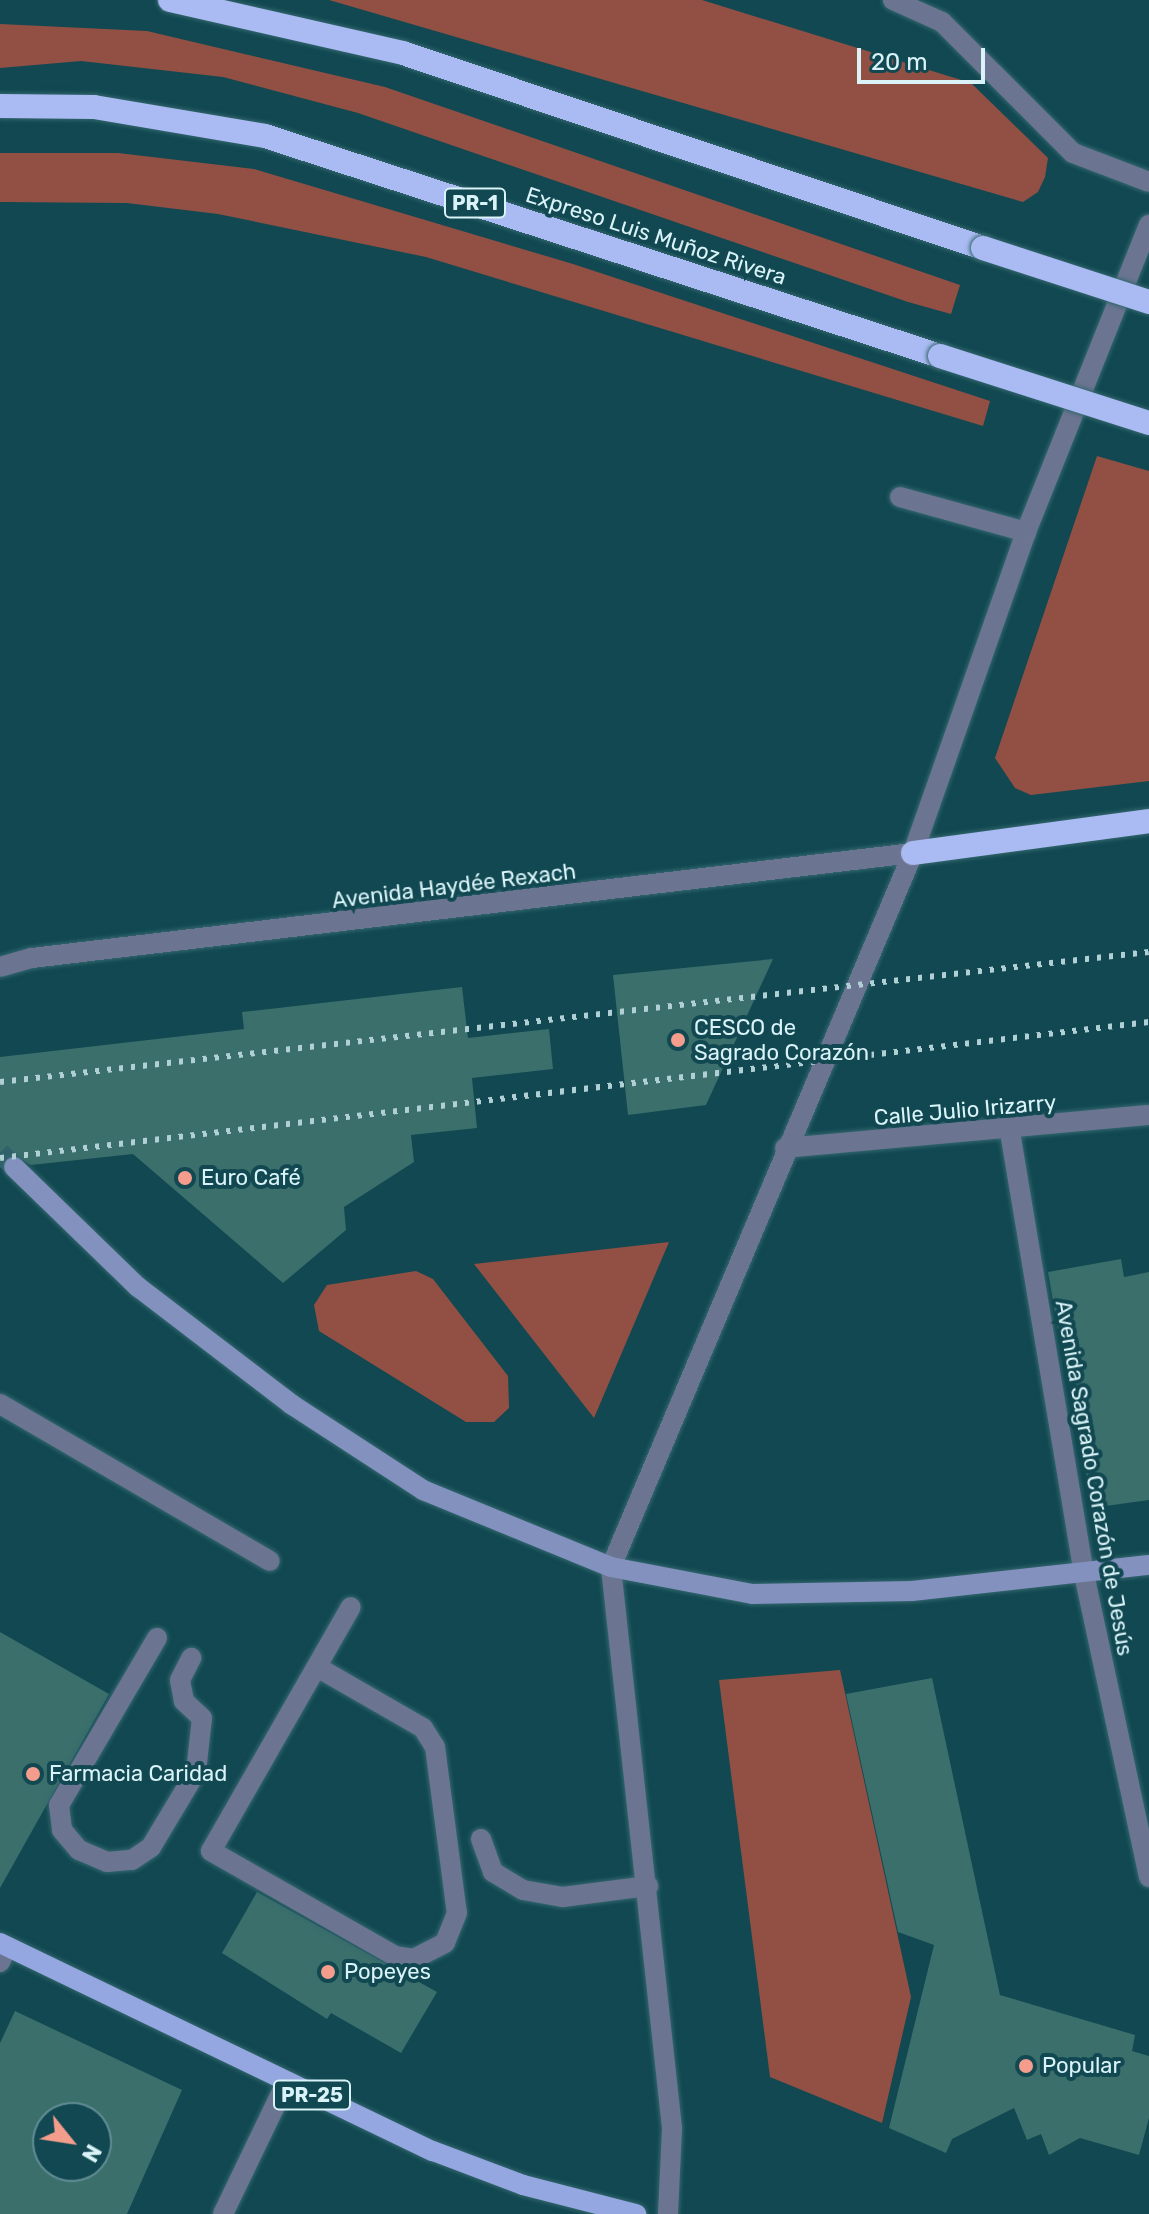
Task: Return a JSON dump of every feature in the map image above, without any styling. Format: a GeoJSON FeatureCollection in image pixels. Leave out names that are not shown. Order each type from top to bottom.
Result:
{"type":"FeatureCollection","features":[{"type":"Feature","properties":{"kind":"highway"},"geometry":{"type":"LineString","coordinates":[[170,0],[403,53],[1149,302]]}},
{"type":"Feature","properties":{"kind":"highway","name":"Expreso Luis Muñoz Rivera"},"geometry":{"type":"LineString","coordinates":[[0,106],[94,107],[265,136],[1149,423]]}},
{"type":"Feature","properties":{"kind":"highway"},"geometry":{"type":"LineString","coordinates":[[913,853],[1149,821]]}},
{"type":"Feature","properties":{"kind":"main road"},"geometry":{"type":"LineString","coordinates":[[14,1167],[138,1287],[291,1404],[423,1490],[611,1567],[752,1594],[912,1591],[1149,1565]]}},
{"type":"Feature","properties":{"kind":"main road","name":"PR-25"},"geometry":{"type":"LineString","coordinates":[[2,1951],[286,2083],[493,2174],[636,2214]]}},
{"type":"Feature","properties":{"kind":"street"},"geometry":{"type":"LineString","coordinates":[[893,0],[942,22],[1073,153],[1149,182]]}},
{"type":"Feature","properties":{"kind":"street"},"geometry":{"type":"LineString","coordinates":[[668,2214],[674,2143],[611,1567],[785,1148],[913,853],[1026,532],[1149,225]]}},
{"type":"Feature","properties":{"kind":"street"},"geometry":{"type":"LineString","coordinates":[[900,497],[1026,532]]}},
{"type":"Feature","properties":{"kind":"street","name":"Avenida Haydée Rexach"},"geometry":{"type":"LineString","coordinates":[[0,967],[32,958],[913,853]]}},
{"type":"Feature","properties":{"kind":"street","name":"Calle Julio Irizarry"},"geometry":{"type":"LineString","coordinates":[[785,1148],[1010,1132],[1149,1115]]}},
{"type":"Feature","properties":{"kind":"street","name":"Avenida Sagrado Corazón de Jesús"},"geometry":{"type":"LineString","coordinates":[[1010,1132],[1084,1574],[1149,1877]]}},
{"type":"Feature","properties":{"kind":"street"},"geometry":{"type":"LineString","coordinates":[[0,1404],[270,1561]]}},
{"type":"Feature","properties":{"kind":"street"},"geometry":{"type":"LineString","coordinates":[[317,1667],[423,1728],[435,1747],[457,1913],[445,1943],[414,1959],[395,1956],[211,1851],[351,1607]]}},
{"type":"Feature","properties":{"kind":"street"},"geometry":{"type":"LineString","coordinates":[[157,1638],[59,1805],[62,1830],[79,1850],[107,1862],[132,1860],[151,1847],[196,1772],[202,1718],[184,1701],[180,1680],[191,1658]]}},
{"type":"Feature","properties":{"kind":"street"},"geometry":{"type":"LineString","coordinates":[[481,1839],[493,1872],[523,1890],[563,1897],[648,1886]]}},
{"type":"Feature","properties":{"kind":"street"},"geometry":{"type":"LineString","coordinates":[[223,2214],[286,2083]]}},
{"type":"Feature","properties":{"kind":"shaded area"},"geometry":{"type":"Polygon","coordinates":[[[329,0],[702,0],[971,83],[1048,158],[1045,177],[1038,192],[1023,202],[329,0]]]}},
{"type":"Feature","properties":{"kind":"shaded area"},"geometry":{"type":"Polygon","coordinates":[[[0,24],[147,31],[385,87],[960,285],[951,314],[908,302],[358,113],[223,77],[81,61],[0,68],[0,24]]]}},
{"type":"Feature","properties":{"kind":"shaded area"},"geometry":{"type":"Polygon","coordinates":[[[0,153],[118,153],[254,169],[573,264],[990,401],[983,426],[426,257],[218,214],[127,203],[0,202],[0,153]]]}},
{"type":"Feature","properties":{"kind":"shaded area"},"geometry":{"type":"Polygon","coordinates":[[[1097,456],[1149,471],[1149,781],[1031,795],[1015,788],[995,758],[1097,456]]]}},
{"type":"Feature","properties":{"kind":"shaded area"},"geometry":{"type":"Polygon","coordinates":[[[669,1242],[594,1418],[474,1264],[669,1242]]]}},
{"type":"Feature","properties":{"kind":"shaded area"},"geometry":{"type":"Polygon","coordinates":[[[416,1271],[433,1279],[508,1376],[509,1408],[494,1422],[466,1422],[319,1331],[314,1305],[327,1285],[416,1271]]]}},
{"type":"Feature","properties":{"kind":"shaded area"},"geometry":{"type":"Polygon","coordinates":[[[840,1670],[911,1997],[882,2123],[770,2077],[719,1680],[840,1670]]]}},
{"type":"Feature","properties":{"kind":"building","name":"CESCO de Sagrado Corazón"},"geometry":{"type":"Polygon","coordinates":[[[773,959],[706,1105],[628,1115],[613,975],[773,959]]]}},
{"type":"Feature","properties":{"kind":"building"},"geometry":{"type":"Polygon","coordinates":[[[462,987],[468,1038],[549,1029],[553,1069],[472,1078],[477,1128],[411,1135],[414,1162],[344,1207],[346,1230],[283,1283],[133,1154],[31,1165],[11,1154],[0,1168],[0,1057],[244,1029],[242,1012],[462,987]]]}},
{"type":"Feature","properties":{"kind":"building"},"geometry":{"type":"Polygon","coordinates":[[[1121,1259],[1124,1277],[1149,1272],[1149,1500],[1091,1508],[1071,1364],[1064,1365],[1048,1272],[1121,1259]]]}},
{"type":"Feature","properties":{"kind":"building","name":"Farmacia Caridad"},"geometry":{"type":"Polygon","coordinates":[[[0,1632],[109,1694],[0,1888],[0,1632]]]}},
{"type":"Feature","properties":{"kind":"building"},"geometry":{"type":"Polygon","coordinates":[[[932,1678],[1000,1995],[1135,2035],[1132,2051],[1149,2056],[1149,2118],[1139,2155],[1080,2138],[1049,2155],[1041,2134],[1027,2140],[1014,2108],[952,2139],[946,2153],[889,2128],[934,1945],[898,1932],[846,1694],[932,1678]]]}},
{"type":"Feature","properties":{"kind":"building","name":"Popeyes"},"geometry":{"type":"Polygon","coordinates":[[[257,1892],[437,1992],[401,2053],[331,2013],[327,2019],[222,1953],[257,1892]]]}},
{"type":"Feature","properties":{"kind":"building"},"geometry":{"type":"Polygon","coordinates":[[[15,2011],[182,2090],[127,2214],[0,2214],[0,2043],[15,2011]]]}},
{"type":"Feature","properties":{"kind":"tunnel"},"geometry":{"type":"LineString","coordinates":[[0,1152],[14,1167]]}},
{"type":"Feature","properties":{"kind":"railway"},"geometry":{"type":"LineString","coordinates":[[0,1082],[1149,952]]}},
{"type":"Feature","properties":{"kind":"railway"},"geometry":{"type":"LineString","coordinates":[[0,1158],[1149,1022]]}},
{"type":"Feature","properties":{"kind":"place","name":"CESCO de Sagrado Corazón"},"geometry":{"type":"Point","coordinates":[678,1040]}},
{"type":"Feature","properties":{"kind":"place","name":"Euro Café"},"geometry":{"type":"Point","coordinates":[185,1178]}},
{"type":"Feature","properties":{"kind":"place","name":"Farmacia Caridad"},"geometry":{"type":"Point","coordinates":[33,1774]}},
{"type":"Feature","properties":{"kind":"place","name":"Popeyes"},"geometry":{"type":"Point","coordinates":[328,1972]}},
{"type":"Feature","properties":{"kind":"place","name":"Popular"},"geometry":{"type":"Point","coordinates":[1026,2066]}}]}
